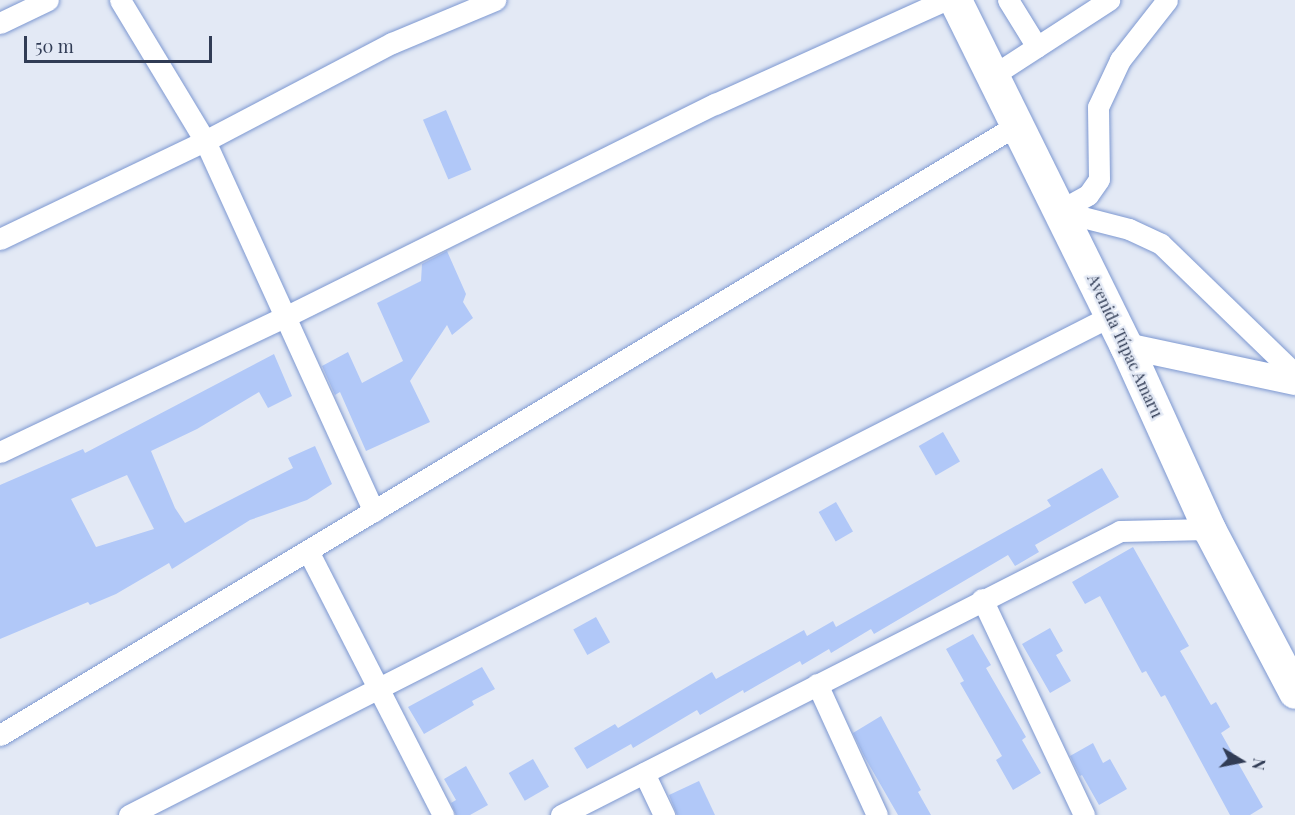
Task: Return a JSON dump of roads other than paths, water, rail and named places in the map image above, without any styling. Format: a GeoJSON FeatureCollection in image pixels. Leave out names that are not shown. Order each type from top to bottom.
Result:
{"type":"FeatureCollection","features":[{"type":"Feature","properties":{"kind":"main road","name":"Avenida Túpac Amaru"},"geometry":{"type":"LineString","coordinates":[[955,0],[1126,346],[1209,529],[1295,692]]}},
{"type":"Feature","properties":{"kind":"street"},"geometry":{"type":"LineString","coordinates":[[0,22],[48,0]]}},
{"type":"Feature","properties":{"kind":"street"},"geometry":{"type":"LineString","coordinates":[[120,0],[205,141],[287,316],[374,511]]}},
{"type":"Feature","properties":{"kind":"street"},"geometry":{"type":"LineString","coordinates":[[0,239],[205,141],[392,43],[495,0]]}},
{"type":"Feature","properties":{"kind":"street"},"geometry":{"type":"LineString","coordinates":[[0,452],[287,316],[716,104],[945,0]]}},
{"type":"Feature","properties":{"kind":"street"},"geometry":{"type":"LineString","coordinates":[[1008,0],[1036,47]]}},
{"type":"Feature","properties":{"kind":"street"},"geometry":{"type":"LineString","coordinates":[[992,76],[1109,0]]}},
{"type":"Feature","properties":{"kind":"street"},"geometry":{"type":"LineString","coordinates":[[1059,211],[1088,195],[1099,179],[1098,107],[1120,60],[1167,0]]}},
{"type":"Feature","properties":{"kind":"street"},"geometry":{"type":"LineString","coordinates":[[0,735],[1017,125]]}},
{"type":"Feature","properties":{"kind":"street"},"geometry":{"type":"LineString","coordinates":[[1059,211],[1129,229],[1161,244],[1295,374]]}},
{"type":"Feature","properties":{"kind":"street"},"geometry":{"type":"LineString","coordinates":[[129,815],[1111,315]]}},
{"type":"Feature","properties":{"kind":"street"},"geometry":{"type":"LineString","coordinates":[[1126,346],[1295,381]]}},
{"type":"Feature","properties":{"kind":"street"},"geometry":{"type":"LineString","coordinates":[[561,815],[982,599],[1120,531],[1209,529]]}},
{"type":"Feature","properties":{"kind":"street"},"geometry":{"type":"LineString","coordinates":[[308,551],[443,815]]}},
{"type":"Feature","properties":{"kind":"street"},"geometry":{"type":"LineString","coordinates":[[982,599],[1084,815]]}},
{"type":"Feature","properties":{"kind":"street"},"geometry":{"type":"LineString","coordinates":[[817,684],[877,815]]}},
{"type":"Feature","properties":{"kind":"street"},"geometry":{"type":"LineString","coordinates":[[644,773],[664,815]]}}]}
